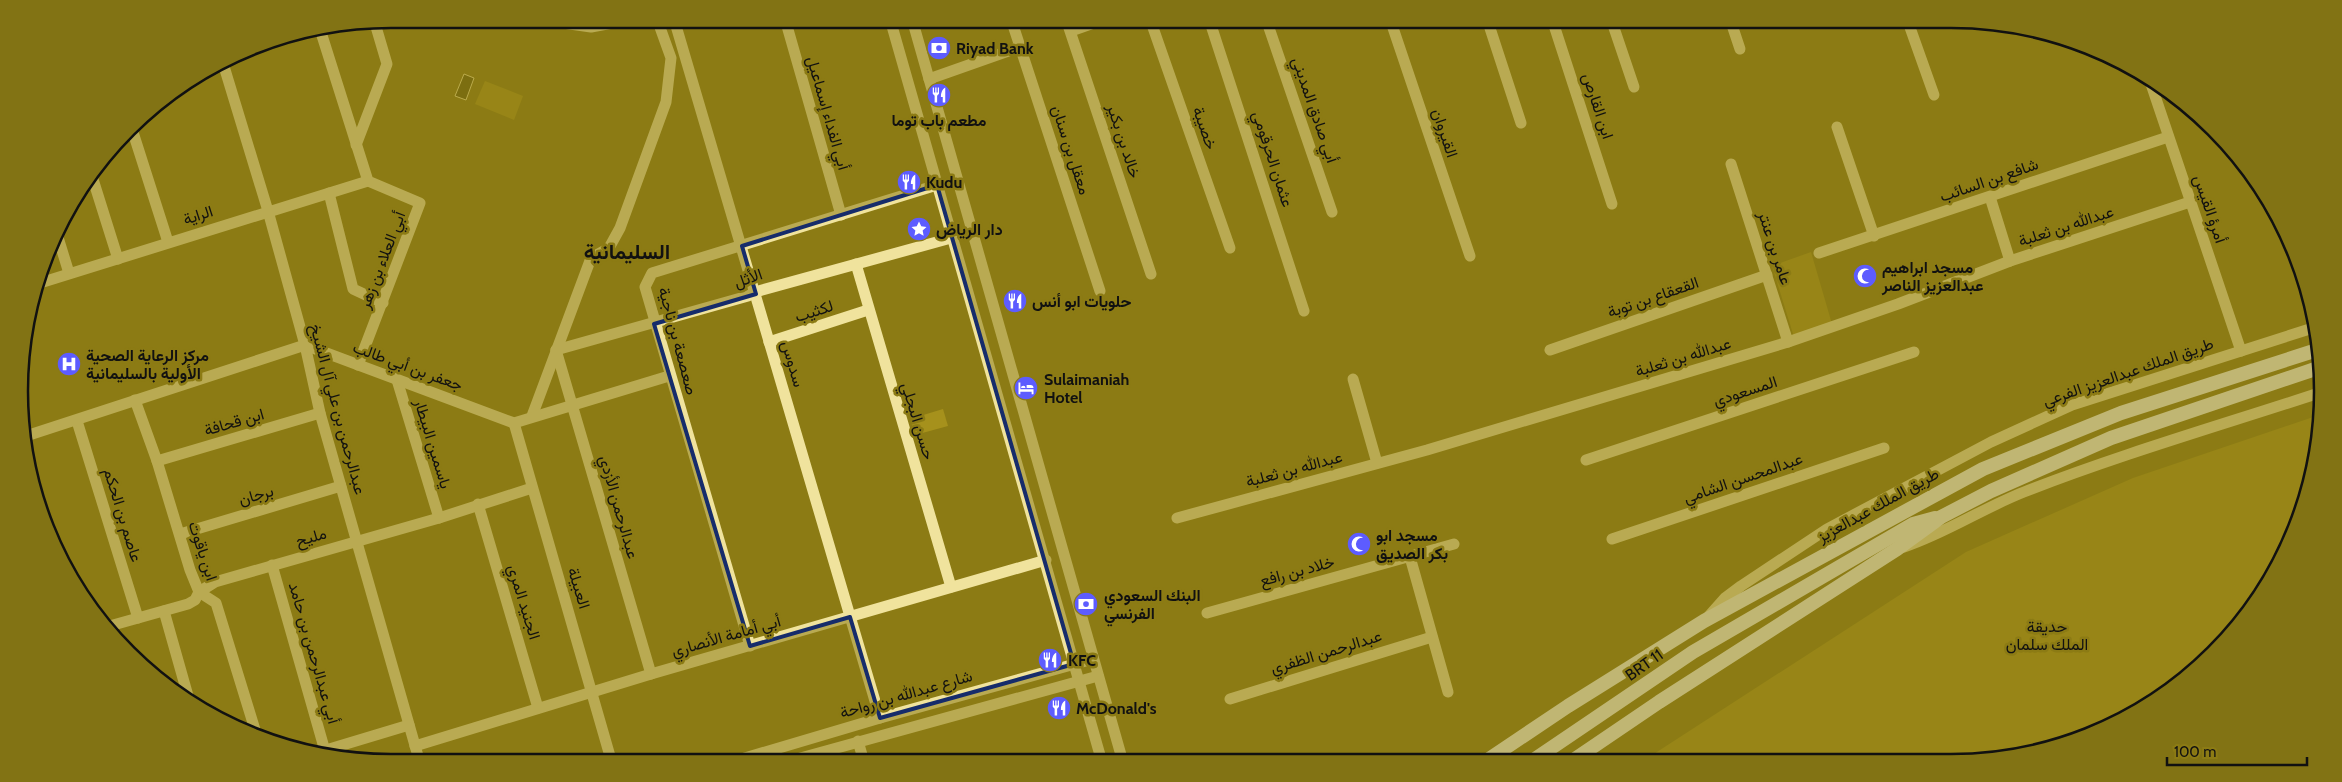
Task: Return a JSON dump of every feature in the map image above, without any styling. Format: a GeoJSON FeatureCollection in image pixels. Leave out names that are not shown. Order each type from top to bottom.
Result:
{"type":"FeatureCollection","features":[{"type":"Feature","properties":{"kind":"main road","name":"طريق الملك عبدالعزيز"},"geometry":{"type":"LineString","coordinates":[[1496,754],[1568,706],[1704,621],[1983,468],[2121,414],[2312,352]]}},
{"type":"Feature","properties":{"kind":"main road"},"geometry":{"type":"LineString","coordinates":[[1582,754],[1659,702],[1897,549],[1941,517],[1991,491],[2111,438],[2314,369]]}},
{"type":"Feature","properties":{"kind":"main road","name":"BRT 11"},"geometry":{"type":"LineString","coordinates":[[1542,754],[1694,652],[1913,524],[1926,518],[1941,517]]}},
{"type":"Feature","properties":{"kind":"main road","name":"BRT 11"},"geometry":{"type":"LineString","coordinates":[[1779,602],[1860,534]]}},
{"type":"Feature","properties":{"kind":"street"},"geometry":{"type":"LineString","coordinates":[[356,145],[387,64],[376,28]]}},
{"type":"Feature","properties":{"kind":"street"},"geometry":{"type":"LineString","coordinates":[[532,416],[591,258],[610,248],[620,228],[666,102],[671,58],[661,28]]}},
{"type":"Feature","properties":{"kind":"street","name":"سدوس"},"geometry":{"type":"LineString","coordinates":[[677,28],[880,718]]}},
{"type":"Feature","properties":{"kind":"street","name":"أبي الفداء إسماعيل"},"geometry":{"type":"LineString","coordinates":[[788,28],[841,215]]}},
{"type":"Feature","properties":{"kind":"street"},"geometry":{"type":"LineString","coordinates":[[893,28],[951,238],[1046,560],[1100,754]]}},
{"type":"Feature","properties":{"kind":"street"},"geometry":{"type":"LineString","coordinates":[[915,28],[1121,754]]}},
{"type":"Feature","properties":{"kind":"street","name":"معقل بن سنان"},"geometry":{"type":"LineString","coordinates":[[1014,28],[1100,291]]}},
{"type":"Feature","properties":{"kind":"street","name":"خالد بن بكير"},"geometry":{"type":"LineString","coordinates":[[1070,28],[1151,274]]}},
{"type":"Feature","properties":{"kind":"street"},"geometry":{"type":"LineString","coordinates":[[1071,31],[1080,28]]}},
{"type":"Feature","properties":{"kind":"street","name":"خصيبة"},"geometry":{"type":"LineString","coordinates":[[1153,28],[1230,248]]}},
{"type":"Feature","properties":{"kind":"street","name":"عثمان الحرقومي"},"geometry":{"type":"LineString","coordinates":[[1212,28],[1304,311]]}},
{"type":"Feature","properties":{"kind":"street","name":"أبي صادق المديني"},"geometry":{"type":"LineString","coordinates":[[1269,28],[1332,212]]}},
{"type":"Feature","properties":{"kind":"street","name":"القيروان"},"geometry":{"type":"LineString","coordinates":[[1393,28],[1470,256]]}},
{"type":"Feature","properties":{"kind":"street"},"geometry":{"type":"LineString","coordinates":[[1490,28],[1521,123]]}},
{"type":"Feature","properties":{"kind":"street","name":"ابن القارص"},"geometry":{"type":"LineString","coordinates":[[1555,28],[1612,204]]}},
{"type":"Feature","properties":{"kind":"street"},"geometry":{"type":"LineString","coordinates":[[1614,28],[1634,88]]}},
{"type":"Feature","properties":{"kind":"street"},"geometry":{"type":"LineString","coordinates":[[1733,28],[1740,49]]}},
{"type":"Feature","properties":{"kind":"street"},"geometry":{"type":"LineString","coordinates":[[1910,28],[1934,95]]}},
{"type":"Feature","properties":{"kind":"street"},"geometry":{"type":"LineString","coordinates":[[321,34],[368,181]]}},
{"type":"Feature","properties":{"kind":"street"},"geometry":{"type":"LineString","coordinates":[[929,79],[1020,47]]}},
{"type":"Feature","properties":{"kind":"street","name":"عبدالرحمن بن علي آل الشيخ"},"geometry":{"type":"LineString","coordinates":[[224,68],[268,211],[305,345],[320,414],[358,540],[417,754]]}},
{"type":"Feature","properties":{"kind":"street","name":"أمرؤ القيس"},"geometry":{"type":"LineString","coordinates":[[2152,89],[2241,351]]}},
{"type":"Feature","properties":{"kind":"street"},"geometry":{"type":"LineString","coordinates":[[1837,127],[1874,236]]}},
{"type":"Feature","properties":{"kind":"street"},"geometry":{"type":"LineString","coordinates":[[134,134],[168,242]]}},
{"type":"Feature","properties":{"kind":"street","name":"شافع بن السائب"},"geometry":{"type":"LineString","coordinates":[[1819,253],[2168,137]]}},
{"type":"Feature","properties":{"kind":"street","name":"عامر بن عنتر"},"geometry":{"type":"LineString","coordinates":[[1731,164],[1788,342]]}},
{"type":"Feature","properties":{"kind":"street","name":"الراية"},"geometry":{"type":"LineString","coordinates":[[45,282],[368,181]]}},
{"type":"Feature","properties":{"kind":"street","name":"أبي العلاء بن زهر"},"geometry":{"type":"LineString","coordinates":[[358,365],[420,203],[368,181]]}},
{"type":"Feature","properties":{"kind":"street"},"geometry":{"type":"LineString","coordinates":[[94,182],[118,259]]}},
{"type":"Feature","properties":{"kind":"street","name":"صعصعة بن ناجية"},"geometry":{"type":"LineString","coordinates":[[750,646],[654,324],[645,287],[652,273],[937,185]]}},
{"type":"Feature","properties":{"kind":"street"},"geometry":{"type":"LineString","coordinates":[[329,193],[353,289],[383,303]]}},
{"type":"Feature","properties":{"kind":"street"},"geometry":{"type":"LineString","coordinates":[[1990,197],[2010,261]]}},
{"type":"Feature","properties":{"kind":"street","name":"عبدالله بن ثعلبة"},"geometry":{"type":"LineString","coordinates":[[1177,518],[1568,409],[1788,342],[1898,304],[2010,261],[2190,202]]}},
{"type":"Feature","properties":{"kind":"street","name":"الأثل"},"geometry":{"type":"LineString","coordinates":[[556,350],[654,324],[748,296],[755,292],[951,238]]}},
{"type":"Feature","properties":{"kind":"street"},"geometry":{"type":"LineString","coordinates":[[59,242],[69,274]]}},
{"type":"Feature","properties":{"kind":"street","name":"حسن البجلي"},"geometry":{"type":"LineString","coordinates":[[856,264],[951,587]]}},
{"type":"Feature","properties":{"kind":"street","name":"القعقاع بن توبة"},"geometry":{"type":"LineString","coordinates":[[1550,350],[1766,275]]}},
{"type":"Feature","properties":{"kind":"street","name":"لكثيب"},"geometry":{"type":"LineString","coordinates":[[769,342],[868,310]]}},
{"type":"Feature","properties":{"kind":"street","name":"طريق الملك عبدالعزيز الفرعي"},"geometry":{"type":"LineString","coordinates":[[1704,621],[1725,598],[1826,529],[1991,442],[2072,405],[2309,329]]}},
{"type":"Feature","properties":{"kind":"street"},"geometry":{"type":"LineString","coordinates":[[31,435],[78,421],[135,400],[305,345]]}},
{"type":"Feature","properties":{"kind":"street","name":"جعفر بن أبي طالب"},"geometry":{"type":"LineString","coordinates":[[305,345],[514,422]]}},
{"type":"Feature","properties":{"kind":"street","name":"عبدالرحمن الأزدي"},"geometry":{"type":"LineString","coordinates":[[556,350],[651,674]]}},
{"type":"Feature","properties":{"kind":"street","name":"المسعودي"},"geometry":{"type":"LineString","coordinates":[[1586,460],[1914,352]]}},
{"type":"Feature","properties":{"kind":"street"},"geometry":{"type":"LineString","coordinates":[[514,422],[670,376]]}},
{"type":"Feature","properties":{"kind":"street"},"geometry":{"type":"LineString","coordinates":[[1353,379],[1377,463]]}},
{"type":"Feature","properties":{"kind":"street","name":"ياسمين البيطار"},"geometry":{"type":"LineString","coordinates":[[397,380],[439,518]]}},
{"type":"Feature","properties":{"kind":"street"},"geometry":{"type":"LineString","coordinates":[[1897,549],[1926,540],[2022,493],[2124,455],[2314,395]]}},
{"type":"Feature","properties":{"kind":"street","name":"ابن ياقوت"},"geometry":{"type":"LineString","coordinates":[[135,400],[199,592],[216,603],[254,728]]}},
{"type":"Feature","properties":{"kind":"street","name":"ابن قحافة"},"geometry":{"type":"LineString","coordinates":[[157,462],[320,414]]}},
{"type":"Feature","properties":{"kind":"street","name":"عاصم بن الحكم"},"geometry":{"type":"LineString","coordinates":[[78,421],[138,618]]}},
{"type":"Feature","properties":{"kind":"street","name":"العبيلة"},"geometry":{"type":"LineString","coordinates":[[514,422],[610,754]]}},
{"type":"Feature","properties":{"kind":"street","name":"عبدالمحسن الشامي"},"geometry":{"type":"LineString","coordinates":[[1612,539],[1884,448]]}},
{"type":"Feature","properties":{"kind":"street","name":"برجان"},"geometry":{"type":"LineString","coordinates":[[180,534],[341,486]]}},
{"type":"Feature","properties":{"kind":"street","name":"مليح"},"geometry":{"type":"LineString","coordinates":[[113,625],[188,604],[195,600],[199,592],[215,582],[439,518],[532,488]]}},
{"type":"Feature","properties":{"kind":"street","name":"الجنيد المري"},"geometry":{"type":"LineString","coordinates":[[478,504],[538,708]]}},
{"type":"Feature","properties":{"kind":"street","name":"خلاد بن رافع"},"geometry":{"type":"LineString","coordinates":[[1207,613],[1454,544]]}},
{"type":"Feature","properties":{"kind":"street"},"geometry":{"type":"LineString","coordinates":[[1410,557],[1448,692]]}},
{"type":"Feature","properties":{"kind":"street","name":"أبي أمامة الأنصاري"},"geometry":{"type":"LineString","coordinates":[[415,746],[651,674],[1046,560]]}},
{"type":"Feature","properties":{"kind":"street","name":"أبي عبدالرحمن بن حامد"},"geometry":{"type":"LineString","coordinates":[[272,565],[320,748]]}},
{"type":"Feature","properties":{"kind":"street"},"geometry":{"type":"LineString","coordinates":[[164,611],[187,691]]}},
{"type":"Feature","properties":{"kind":"street","name":"عبدالرحمن الظفري"},"geometry":{"type":"LineString","coordinates":[[1230,699],[1432,637]]}},
{"type":"Feature","properties":{"kind":"street","name":"شارع عبدالله بن رواحة"},"geometry":{"type":"LineString","coordinates":[[758,754],[1093,659]]}},
{"type":"Feature","properties":{"kind":"street","name":"شارع عبدالله بن رواحة"},"geometry":{"type":"LineString","coordinates":[[813,754],[1098,676]]}},
{"type":"Feature","properties":{"kind":"street"},"geometry":{"type":"LineString","coordinates":[[330,749],[409,725]]}},
{"type":"Feature","properties":{"kind":"street"},"geometry":{"type":"LineString","coordinates":[[858,741],[862,754]]}},
{"type":"Feature","properties":{"kind":"highlighted area"},"geometry":{"type":"Polygon","coordinates":[[[937,185],[1074,664],[880,718],[850,617],[750,646],[654,324],[756,294],[742,246],[937,185]]]}},
{"type":"Feature","properties":{"kind":"green space"},"geometry":{"type":"Polygon","coordinates":[[[485,81],[523,96],[514,120],[475,104],[485,81]]]}},
{"type":"Feature","properties":{"kind":"green space"},"geometry":{"type":"Polygon","coordinates":[[[1811,252],[1832,324],[1794,337],[1772,266],[1811,252]]]}},
{"type":"Feature","properties":{"kind":"green space"},"geometry":{"type":"Polygon","coordinates":[[[943,409],[948,426],[915,435],[910,419],[943,409]]]}},
{"type":"Feature","properties":{"kind":"green space","name":"حديقة الملك سلمان"},"geometry":{"type":"Polygon","coordinates":[[[2314,417],[2308,462],[2295,508],[2287,530],[2266,573],[2239,612],[2208,648],[2172,679],[2133,706],[2090,727],[2045,742],[2022,748],[1975,754],[1654,754],[1966,552],[2133,478],[2314,417]]]}},
{"type":"Feature","properties":{"kind":"shaded area"},"geometry":{"type":"Polygon","coordinates":[[[464,74],[474,78],[466,100],[455,96],[464,74]]]}},
{"type":"Feature","properties":{"kind":"place","name":"Riyad Bank"},"geometry":{"type":"Point","coordinates":[939,48]}},
{"type":"Feature","properties":{"kind":"place","name":"مطعم باب توما"},"geometry":{"type":"Point","coordinates":[939,95]}},
{"type":"Feature","properties":{"kind":"place","name":"Kudu"},"geometry":{"type":"Point","coordinates":[909,182]}},
{"type":"Feature","properties":{"kind":"place","name":"دار الرياض"},"geometry":{"type":"Point","coordinates":[919,229]}},
{"type":"Feature","properties":{"kind":"place","name":"مسجد ابراهيم عبدالعزيز الناصر"},"geometry":{"type":"Point","coordinates":[1865,276]}},
{"type":"Feature","properties":{"kind":"place","name":"حلويات ابو أنس"},"geometry":{"type":"Point","coordinates":[1015,301]}},
{"type":"Feature","properties":{"kind":"place","name":"مركز الرعاية الصحية الأولية بالسليمانية"},"geometry":{"type":"Point","coordinates":[69,364]}},
{"type":"Feature","properties":{"kind":"place","name":"Sulaimaniah Hotel"},"geometry":{"type":"Point","coordinates":[1026,388]}},
{"type":"Feature","properties":{"kind":"place","name":"مسجد ابو بكر الصديق"},"geometry":{"type":"Point","coordinates":[1359,544]}},
{"type":"Feature","properties":{"kind":"place","name":"البنك السعودي الفرنسي"},"geometry":{"type":"Point","coordinates":[1086,604]}},
{"type":"Feature","properties":{"kind":"place","name":"KFC"},"geometry":{"type":"Point","coordinates":[1050,660]}},
{"type":"Feature","properties":{"kind":"place","name":"McDonald's"},"geometry":{"type":"Point","coordinates":[1059,708]}},
{"type":"Feature","properties":{"kind":"district","name":"السليمانية"},"geometry":{"type":"Point","coordinates":[627,251]}}]}
